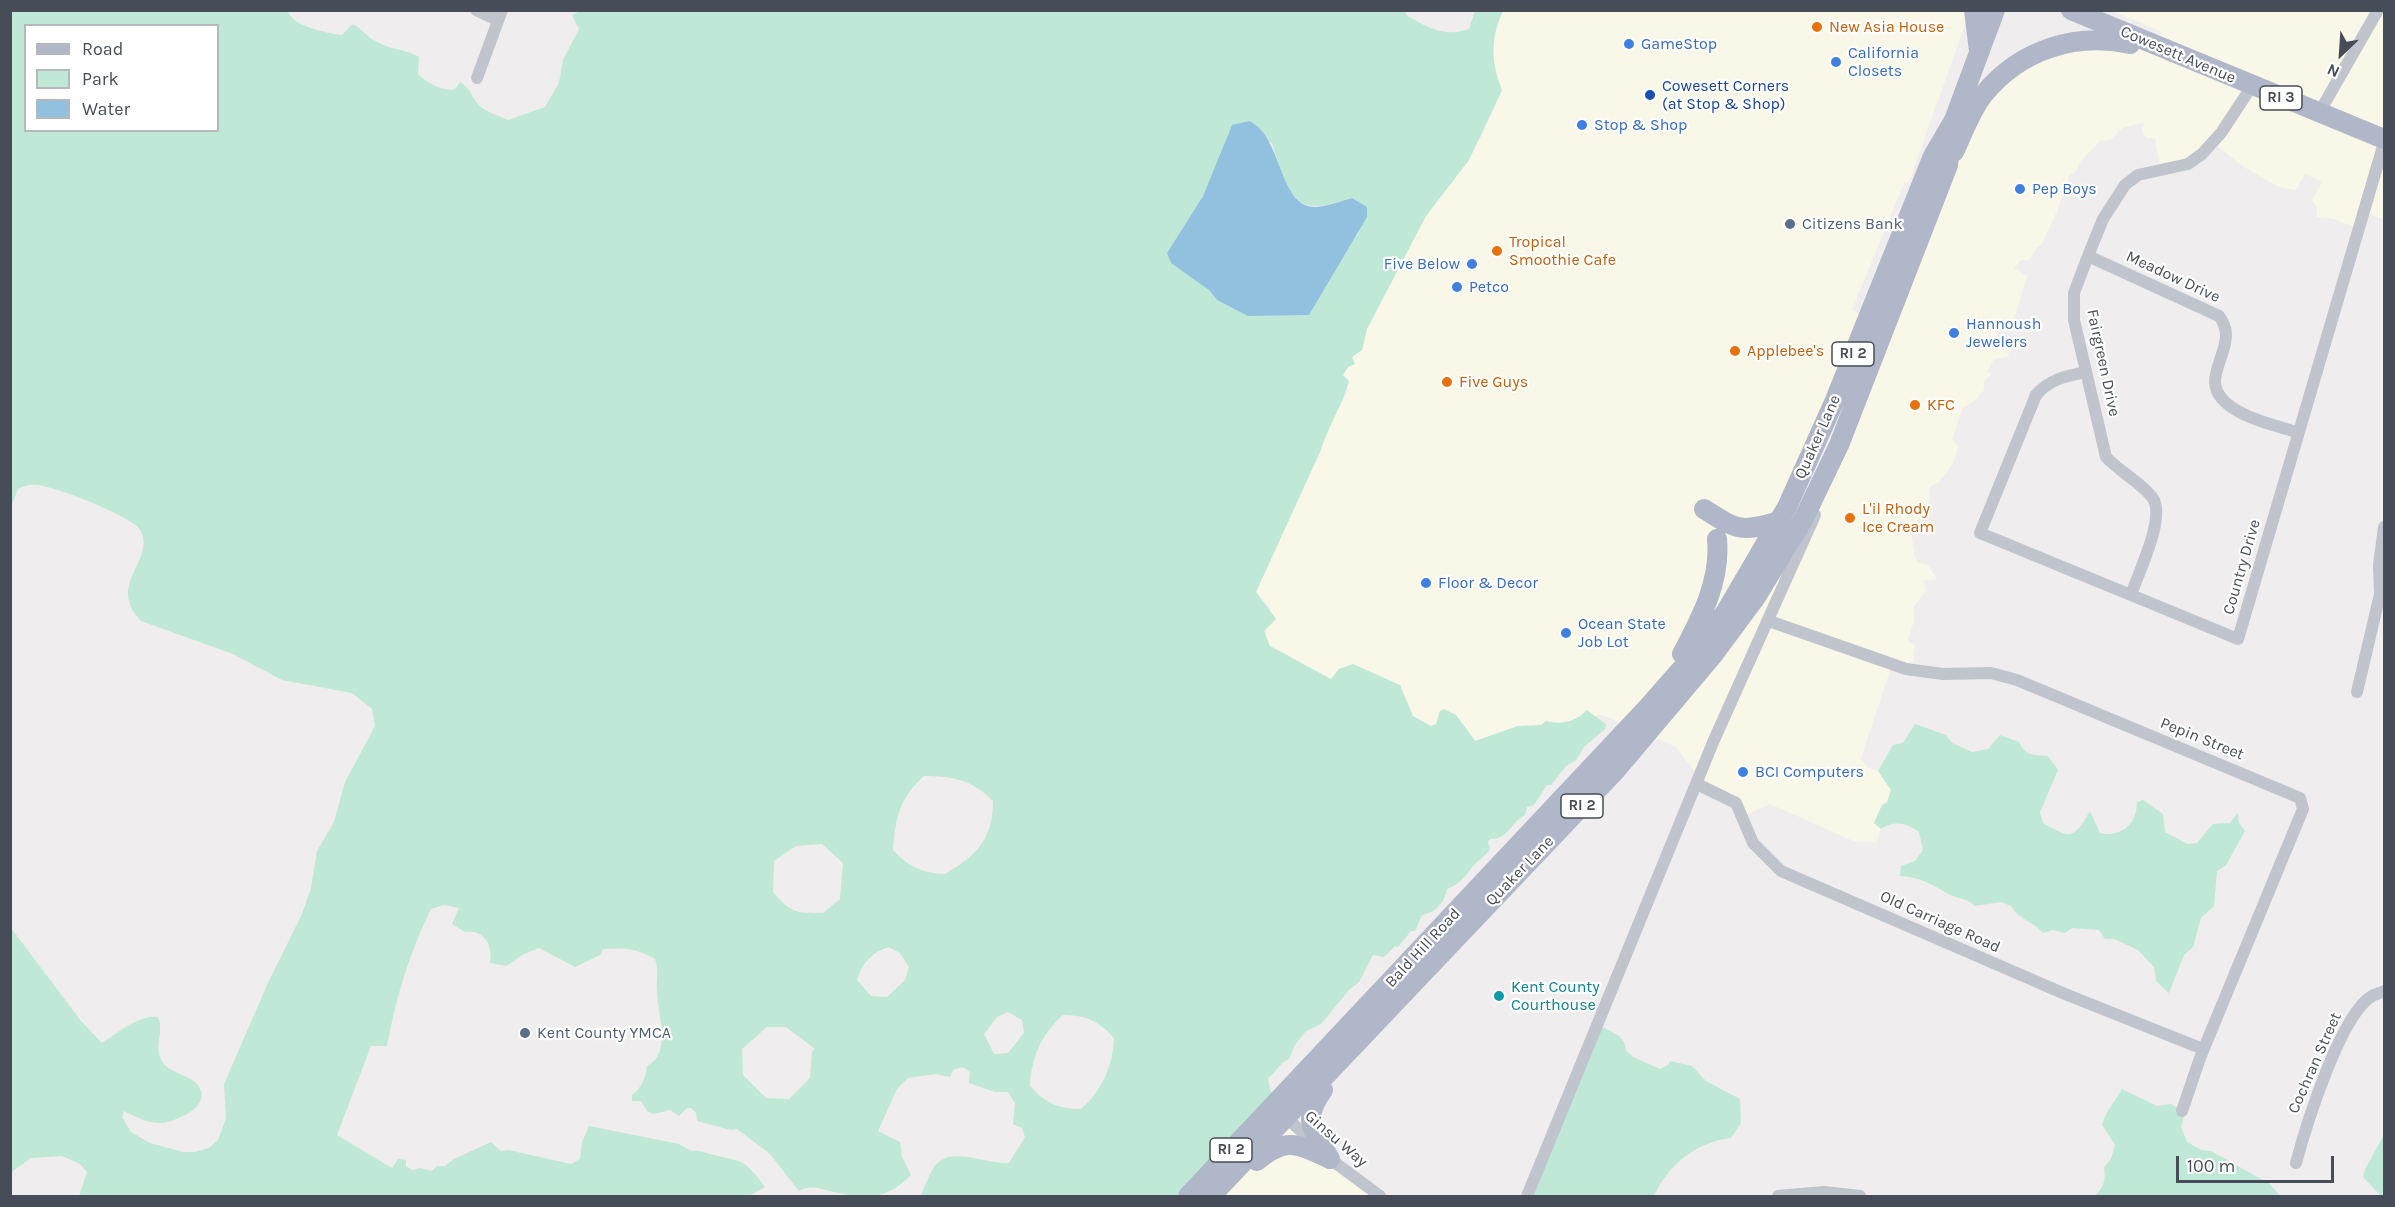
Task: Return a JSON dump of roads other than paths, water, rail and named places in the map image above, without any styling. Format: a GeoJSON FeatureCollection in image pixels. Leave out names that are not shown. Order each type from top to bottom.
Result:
{"type":"FeatureCollection","features":[{"type":"Feature","properties":{"kind":"main road"},"geometry":{"type":"LineString","coordinates":[[1974,10],[1979,54]]}},
{"type":"Feature","properties":{"kind":"main road","name":"Quaker Lane"},"geometry":{"type":"LineString","coordinates":[[1743,584],[1779,522],[1835,400],[1933,156],[1954,120],[1995,10]]}},
{"type":"Feature","properties":{"kind":"main road","name":"Cowesett Avenue"},"geometry":{"type":"LineString","coordinates":[[2071,10],[2385,141]]}},
{"type":"Feature","properties":{"kind":"main road"},"geometry":{"type":"LineString","coordinates":[[1948,165],[1982,96],[2005,74],[2037,52],[2090,39],[2110,39],[2179,54]]}},
{"type":"Feature","properties":{"kind":"main road","name":"Quaker Lane"},"geometry":{"type":"LineString","coordinates":[[1211,1197],[1280,1110],[1353,1047],[1616,770],[1713,655],[1756,597],[1804,518],[1855,409],[1872,357],[1948,165],[1954,120]]}},
{"type":"Feature","properties":{"kind":"main road"},"geometry":{"type":"LineString","coordinates":[[1835,400],[1855,409]]}},
{"type":"Feature","properties":{"kind":"main road"},"geometry":{"type":"LineString","coordinates":[[1704,509],[1739,529],[1752,530],[1779,522]]}},
{"type":"Feature","properties":{"kind":"main road"},"geometry":{"type":"LineString","coordinates":[[1661,693],[1697,626],[1712,590],[1718,551],[1717,538]]}},
{"type":"Feature","properties":{"kind":"main road","name":"Bald Hill Road"},"geometry":{"type":"LineString","coordinates":[[1188,1197],[1280,1110],[1418,954],[1661,693],[1698,648],[1743,584]]}},
{"type":"Feature","properties":{"kind":"main road"},"geometry":{"type":"LineString","coordinates":[[1330,1159],[1313,1130],[1309,1117],[1314,1102],[1353,1047]]}},
{"type":"Feature","properties":{"kind":"main road"},"geometry":{"type":"LineString","coordinates":[[1217,1197],[1273,1147],[1286,1143],[1330,1159]]}},
{"type":"Feature","properties":{"kind":"street"},"geometry":{"type":"LineString","coordinates":[[476,10],[500,15],[477,78]]}},
{"type":"Feature","properties":{"kind":"street"},"geometry":{"type":"LineString","coordinates":[[2319,113],[2378,10]]}},
{"type":"Feature","properties":{"kind":"street","name":"Fairgreen Drive"},"geometry":{"type":"LineString","coordinates":[[2131,595],[2151,541],[2157,518],[2157,504],[2151,496],[2119,472],[2106,457],[2085,372],[2073,307],[2074,293],[2103,219],[2125,185],[2138,175],[2188,164],[2202,154],[2221,133],[2252,86]]}},
{"type":"Feature","properties":{"kind":"street","name":"Country Drive"},"geometry":{"type":"LineString","coordinates":[[2085,372],[2061,377],[2036,395],[1980,533],[2238,639],[2297,432],[2385,141]]}},
{"type":"Feature","properties":{"kind":"street","name":"Meadow Drive"},"geometry":{"type":"LineString","coordinates":[[2088,256],[2219,316],[2224,323],[2226,339],[2215,380],[2216,391],[2235,410],[2297,432]]}},
{"type":"Feature","properties":{"kind":"street","name":"Quaker Lane"},"geometry":{"type":"LineString","coordinates":[[1527,1197],[1738,686],[1769,621],[1819,504],[1833,459]]}},
{"type":"Feature","properties":{"kind":"street"},"geometry":{"type":"LineString","coordinates":[[2357,692],[2382,594],[2379,565],[2385,527]]}},
{"type":"Feature","properties":{"kind":"street","name":"Pepin Street"},"geometry":{"type":"LineString","coordinates":[[1769,621],[1906,669],[1942,674],[1992,673],[2017,680],[2300,798],[2303,809],[2203,1049],[2182,1111]]}},
{"type":"Feature","properties":{"kind":"street","name":"Old Carriage Road"},"geometry":{"type":"LineString","coordinates":[[1697,784],[1736,803],[1754,843],[1781,871],[2065,994],[2203,1049]]}},
{"type":"Feature","properties":{"kind":"street","name":"Cochran Street"},"geometry":{"type":"LineString","coordinates":[[2296,1163],[2306,1125],[2342,1037],[2353,1016],[2362,1005],[2371,996],[2385,991]]}},
{"type":"Feature","properties":{"kind":"street","name":"Ginsu Way"},"geometry":{"type":"LineString","coordinates":[[1280,1110],[1330,1159],[1380,1197]]}},
{"type":"Feature","properties":{"kind":"street"},"geometry":{"type":"LineString","coordinates":[[1778,1197],[1824,1192],[1860,1197]]}},
{"type":"Feature","properties":{"kind":"water"},"geometry":{"type":"Polygon","coordinates":[[[1249,121],[1260,129],[1268,141],[1287,184],[1294,196],[1304,204],[1316,207],[1352,198],[1367,207],[1367,217],[1309,315],[1248,316],[1217,300],[1209,290],[1171,263],[1167,253],[1203,196],[1232,125],[1249,121]]]}},
{"type":"Feature","properties":{"kind":"place","name":"New Asia House"},"geometry":{"type":"Point","coordinates":[1817,27]}},
{"type":"Feature","properties":{"kind":"place","name":"GameStop"},"geometry":{"type":"Point","coordinates":[1629,44]}},
{"type":"Feature","properties":{"kind":"place","name":"California Closets"},"geometry":{"type":"Point","coordinates":[1836,62]}},
{"type":"Feature","properties":{"kind":"place","name":"Cowesett Corners (at Stop & Shop)"},"geometry":{"type":"Point","coordinates":[1650,95]}},
{"type":"Feature","properties":{"kind":"place","name":"Stop & Shop"},"geometry":{"type":"Point","coordinates":[1582,125]}},
{"type":"Feature","properties":{"kind":"place","name":"Pep Boys"},"geometry":{"type":"Point","coordinates":[2020,189]}},
{"type":"Feature","properties":{"kind":"place","name":"Citizens Bank"},"geometry":{"type":"Point","coordinates":[1790,224]}},
{"type":"Feature","properties":{"kind":"place","name":"Tropical Smoothie Cafe"},"geometry":{"type":"Point","coordinates":[1497,251]}},
{"type":"Feature","properties":{"kind":"place","name":"Five Below"},"geometry":{"type":"Point","coordinates":[1472,264]}},
{"type":"Feature","properties":{"kind":"place","name":"Petco"},"geometry":{"type":"Point","coordinates":[1457,287]}},
{"type":"Feature","properties":{"kind":"place","name":"Hannoush Jewelers"},"geometry":{"type":"Point","coordinates":[1954,333]}},
{"type":"Feature","properties":{"kind":"place","name":"Applebee's"},"geometry":{"type":"Point","coordinates":[1735,351]}},
{"type":"Feature","properties":{"kind":"place","name":"Five Guys"},"geometry":{"type":"Point","coordinates":[1447,382]}},
{"type":"Feature","properties":{"kind":"place","name":"KFC"},"geometry":{"type":"Point","coordinates":[1915,405]}},
{"type":"Feature","properties":{"kind":"place","name":"L'il Rhody Ice Cream"},"geometry":{"type":"Point","coordinates":[1850,518]}},
{"type":"Feature","properties":{"kind":"place","name":"Floor & Decor"},"geometry":{"type":"Point","coordinates":[1426,583]}},
{"type":"Feature","properties":{"kind":"place","name":"Ocean State Job Lot"},"geometry":{"type":"Point","coordinates":[1566,633]}},
{"type":"Feature","properties":{"kind":"place","name":"BCI Computers"},"geometry":{"type":"Point","coordinates":[1743,772]}},
{"type":"Feature","properties":{"kind":"place","name":"Kent County Courthouse"},"geometry":{"type":"Point","coordinates":[1499,996]}},
{"type":"Feature","properties":{"kind":"place","name":"Kent County YMCA"},"geometry":{"type":"Point","coordinates":[525,1033]}}]}
